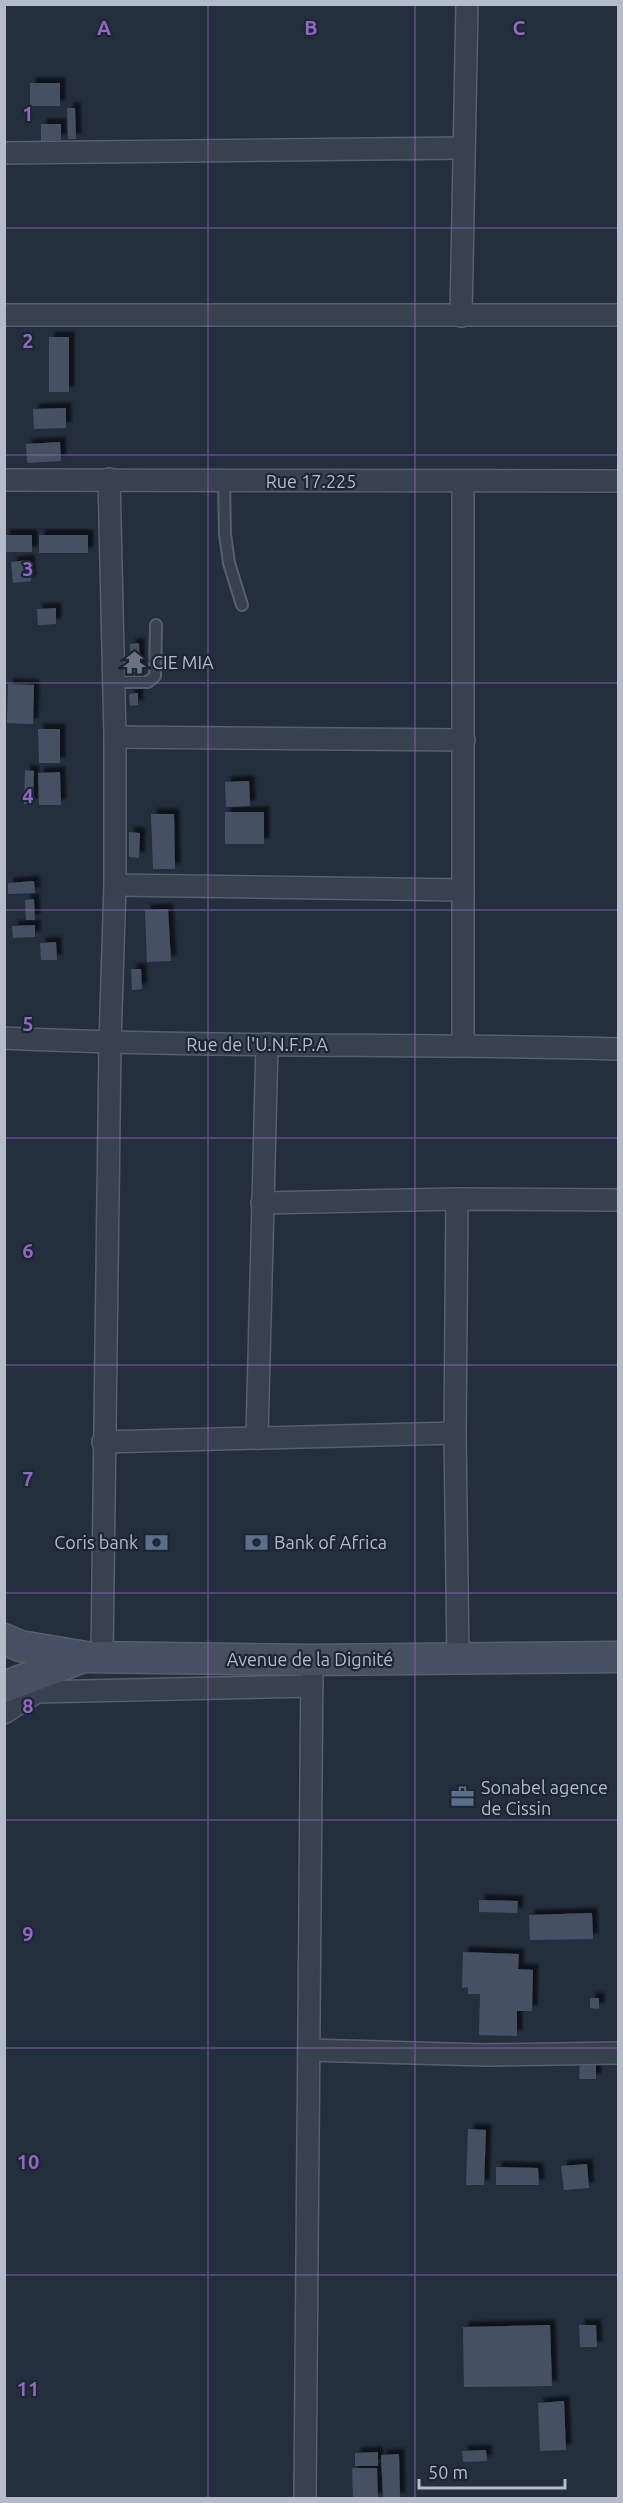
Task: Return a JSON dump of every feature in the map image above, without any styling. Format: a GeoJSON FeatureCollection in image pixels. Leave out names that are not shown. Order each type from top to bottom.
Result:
{"type":"FeatureCollection","features":[{"type":"Feature","properties":{"kind":"street"},"geometry":{"type":"LineString","coordinates":[[461,316],[467,4]]}},
{"type":"Feature","properties":{"kind":"street"},"geometry":{"type":"LineString","coordinates":[[4,153],[464,148]]}},
{"type":"Feature","properties":{"kind":"street"},"geometry":{"type":"LineString","coordinates":[[4,315],[618,315]]}},
{"type":"Feature","properties":{"kind":"street"},"geometry":{"type":"LineString","coordinates":[[4,1687],[94,1656],[103,1442],[115,885],[115,737],[109,479]]}},
{"type":"Feature","properties":{"kind":"street","name":"Rue 17.225"},"geometry":{"type":"LineString","coordinates":[[4,480],[618,481]]}},
{"type":"Feature","properties":{"kind":"street"},"geometry":{"type":"LineString","coordinates":[[463,482],[463,1045]]}},
{"type":"Feature","properties":{"kind":"street"},"geometry":{"type":"LineString","coordinates":[[115,737],[464,740]]}},
{"type":"Feature","properties":{"kind":"street"},"geometry":{"type":"LineString","coordinates":[[115,885],[463,890]]}},
{"type":"Feature","properties":{"kind":"street","name":"Rue de l'U.N.F.P.A"},"geometry":{"type":"LineString","coordinates":[[4,1038],[110,1043],[463,1045],[618,1049]]}},
{"type":"Feature","properties":{"kind":"street"},"geometry":{"type":"LineString","coordinates":[[257,1438],[267,1044]]}},
{"type":"Feature","properties":{"kind":"street"},"geometry":{"type":"LineString","coordinates":[[262,1203],[457,1199],[618,1200]]}},
{"type":"Feature","properties":{"kind":"street"},"geometry":{"type":"LineString","coordinates":[[457,1199],[455,1433],[458,1659]]}},
{"type":"Feature","properties":{"kind":"street"},"geometry":{"type":"LineString","coordinates":[[103,1442],[455,1433]]}},
{"type":"Feature","properties":{"kind":"street","name":"Avenue de la Dignité"},"geometry":{"type":"LineString","coordinates":[[4,1639],[20,1646],[94,1656],[312,1673],[458,1659],[618,1657]]}},
{"type":"Feature","properties":{"kind":"street"},"geometry":{"type":"LineString","coordinates":[[4,1713],[37,1692],[312,1673],[305,2499]]}},
{"type":"Feature","properties":{"kind":"street"},"geometry":{"type":"LineString","coordinates":[[309,2050],[485,2055],[618,2053]]}},
{"type":"Feature","properties":{"kind":"lane"},"geometry":{"type":"LineString","coordinates":[[224,480],[225,534],[229,563],[242,605]]}},
{"type":"Feature","properties":{"kind":"lane"},"geometry":{"type":"LineString","coordinates":[[113,682],[148,682],[155,676],[156,625]]}},
{"type":"Feature","properties":{"kind":"building"},"geometry":{"type":"Polygon","coordinates":[[[30,83],[60,83],[60,106],[30,106],[30,83]]]}},
{"type":"Feature","properties":{"kind":"building"},"geometry":{"type":"Polygon","coordinates":[[[67,108],[75,108],[76,139],[68,139],[67,108]]]}},
{"type":"Feature","properties":{"kind":"building"},"geometry":{"type":"Polygon","coordinates":[[[41,124],[61,124],[61,140],[41,141],[41,124]]]}},
{"type":"Feature","properties":{"kind":"building"},"geometry":{"type":"Polygon","coordinates":[[[49,337],[69,337],[69,392],[49,392],[49,337]]]}},
{"type":"Feature","properties":{"kind":"building"},"geometry":{"type":"Polygon","coordinates":[[[66,408],[66,428],[34,429],[33,409],[66,408]]]}},
{"type":"Feature","properties":{"kind":"building"},"geometry":{"type":"Polygon","coordinates":[[[60,442],[61,461],[27,463],[26,444],[60,442]]]}},
{"type":"Feature","properties":{"kind":"building"},"geometry":{"type":"Polygon","coordinates":[[[4,535],[32,535],[32,552],[4,552],[4,535]]]}},
{"type":"Feature","properties":{"kind":"building"},"geometry":{"type":"Polygon","coordinates":[[[39,535],[88,535],[88,553],[39,553],[39,535]]]}},
{"type":"Feature","properties":{"kind":"building"},"geometry":{"type":"Polygon","coordinates":[[[29,560],[31,581],[13,583],[11,562],[29,560]]]}},
{"type":"Feature","properties":{"kind":"building"},"geometry":{"type":"Polygon","coordinates":[[[56,608],[56,624],[38,625],[37,609],[56,608]]]}},
{"type":"Feature","properties":{"kind":"building"},"geometry":{"type":"Polygon","coordinates":[[[139,643],[140,672],[130,672],[130,644],[139,643]]]}},
{"type":"Feature","properties":{"kind":"building"},"geometry":{"type":"Polygon","coordinates":[[[8,684],[34,685],[33,724],[7,723],[8,684]]]}},
{"type":"Feature","properties":{"kind":"building"},"geometry":{"type":"Polygon","coordinates":[[[138,693],[138,705],[130,706],[129,694],[138,693]]]}},
{"type":"Feature","properties":{"kind":"building"},"geometry":{"type":"Polygon","coordinates":[[[38,729],[60,729],[60,763],[39,763],[38,729]]]}},
{"type":"Feature","properties":{"kind":"building"},"geometry":{"type":"Polygon","coordinates":[[[25,770],[34,771],[33,804],[24,804],[25,770]]]}},
{"type":"Feature","properties":{"kind":"building"},"geometry":{"type":"Polygon","coordinates":[[[60,772],[61,805],[39,805],[38,773],[60,772]]]}},
{"type":"Feature","properties":{"kind":"building"},"geometry":{"type":"Polygon","coordinates":[[[249,781],[250,806],[226,807],[225,782],[249,781]]]}},
{"type":"Feature","properties":{"kind":"building"},"geometry":{"type":"Polygon","coordinates":[[[225,812],[264,812],[264,844],[225,844],[225,812]]]}},
{"type":"Feature","properties":{"kind":"building"},"geometry":{"type":"Polygon","coordinates":[[[151,814],[174,814],[175,869],[153,869],[151,814]]]}},
{"type":"Feature","properties":{"kind":"building"},"geometry":{"type":"Polygon","coordinates":[[[129,832],[140,833],[139,858],[129,857],[129,832]]]}},
{"type":"Feature","properties":{"kind":"building"},"geometry":{"type":"Polygon","coordinates":[[[34,881],[35,893],[8,894],[8,883],[34,881]]]}},
{"type":"Feature","properties":{"kind":"building"},"geometry":{"type":"Polygon","coordinates":[[[34,899],[35,920],[26,920],[25,900],[34,899]]]}},
{"type":"Feature","properties":{"kind":"building"},"geometry":{"type":"Polygon","coordinates":[[[168,909],[171,961],[147,962],[145,910],[168,909]]]}},
{"type":"Feature","properties":{"kind":"building"},"geometry":{"type":"Polygon","coordinates":[[[35,925],[35,937],[13,938],[12,926],[35,925]]]}},
{"type":"Feature","properties":{"kind":"building"},"geometry":{"type":"Polygon","coordinates":[[[56,942],[57,960],[41,960],[40,943],[56,942]]]}},
{"type":"Feature","properties":{"kind":"building"},"geometry":{"type":"Polygon","coordinates":[[[131,969],[141,969],[142,989],[132,990],[131,969]]]}},
{"type":"Feature","properties":{"kind":"building"},"geometry":{"type":"Polygon","coordinates":[[[479,1900],[518,1901],[517,1913],[479,1912],[479,1900]]]}},
{"type":"Feature","properties":{"kind":"building"},"geometry":{"type":"Polygon","coordinates":[[[592,1913],[593,1939],[530,1940],[529,1915],[592,1913]]]}},
{"type":"Feature","properties":{"kind":"building"},"geometry":{"type":"Polygon","coordinates":[[[463,1952],[519,1954],[518,1969],[533,1970],[532,2011],[517,2011],[517,2036],[479,2035],[480,1994],[468,1994],[468,1987],[462,1988],[463,1952]]]}},
{"type":"Feature","properties":{"kind":"building"},"geometry":{"type":"Polygon","coordinates":[[[590,1998],[599,1998],[599,2009],[590,2008],[590,1998]]]}},
{"type":"Feature","properties":{"kind":"building"},"geometry":{"type":"Polygon","coordinates":[[[580,2062],[596,2063],[596,2079],[579,2079],[580,2062]]]}},
{"type":"Feature","properties":{"kind":"building"},"geometry":{"type":"Polygon","coordinates":[[[468,2129],[486,2130],[484,2185],[466,2185],[468,2129]]]}},
{"type":"Feature","properties":{"kind":"building"},"geometry":{"type":"Polygon","coordinates":[[[587,2164],[589,2188],[564,2190],[561,2166],[587,2164]]]}},
{"type":"Feature","properties":{"kind":"building"},"geometry":{"type":"Polygon","coordinates":[[[496,2167],[538,2168],[539,2185],[496,2185],[496,2167]]]}},
{"type":"Feature","properties":{"kind":"building"},"geometry":{"type":"Polygon","coordinates":[[[550,2325],[552,2386],[464,2387],[463,2327],[550,2325]]]}},
{"type":"Feature","properties":{"kind":"building"},"geometry":{"type":"Polygon","coordinates":[[[579,2325],[596,2325],[597,2347],[580,2347],[579,2325]]]}},
{"type":"Feature","properties":{"kind":"building"},"geometry":{"type":"Polygon","coordinates":[[[564,2401],[566,2450],[540,2451],[538,2403],[564,2401]]]}},
{"type":"Feature","properties":{"kind":"building"},"geometry":{"type":"Polygon","coordinates":[[[486,2450],[487,2461],[463,2462],[462,2451],[486,2450]]]}},
{"type":"Feature","properties":{"kind":"building"},"geometry":{"type":"Polygon","coordinates":[[[378,2452],[378,2466],[355,2466],[355,2453],[378,2452]]]}},
{"type":"Feature","properties":{"kind":"building"},"geometry":{"type":"Polygon","coordinates":[[[399,2454],[400,2498],[383,2498],[381,2455],[399,2454]]]}},
{"type":"Feature","properties":{"kind":"building"},"geometry":{"type":"Polygon","coordinates":[[[352,2468],[377,2468],[378,2498],[353,2498],[352,2468]]]}},
{"type":"Feature","properties":{"kind":"place","name":"CIE MIA"},"geometry":{"type":"Point","coordinates":[134,662]}},
{"type":"Feature","properties":{"kind":"place","name":"Coris bank"},"geometry":{"type":"Point","coordinates":[156,1542]}},
{"type":"Feature","properties":{"kind":"place","name":"Bank of Africa"},"geometry":{"type":"Point","coordinates":[256,1542]}},
{"type":"Feature","properties":{"kind":"place","name":"Sonabel agence de Cissin"},"geometry":{"type":"Point","coordinates":[463,1797]}}]}
